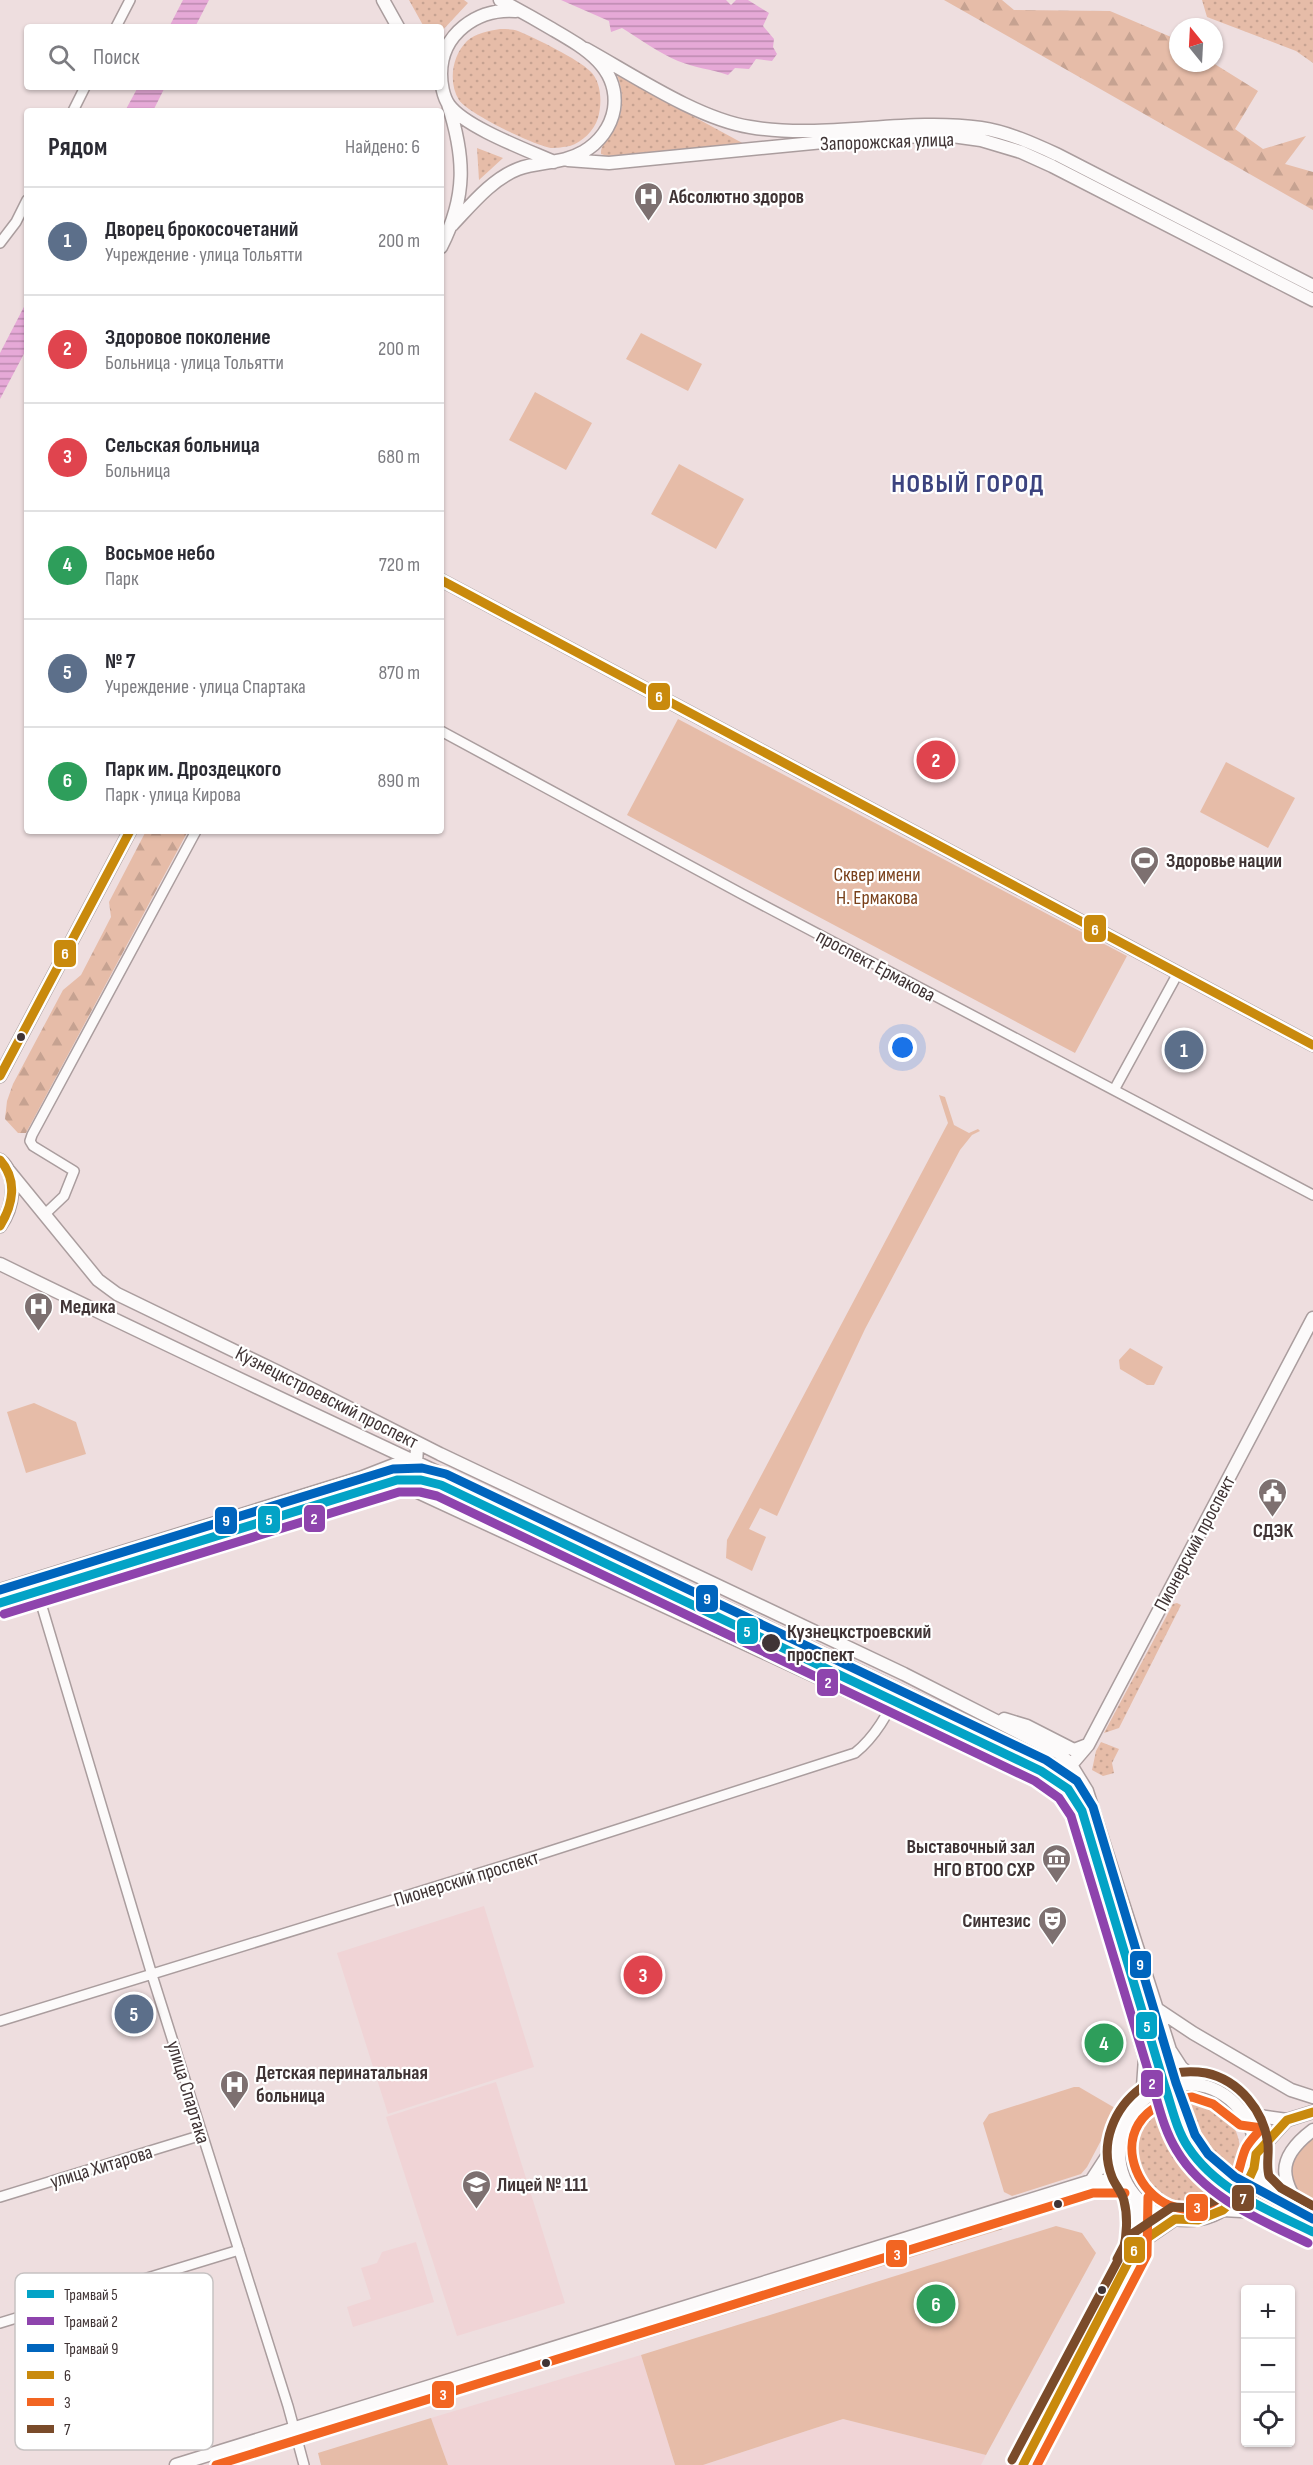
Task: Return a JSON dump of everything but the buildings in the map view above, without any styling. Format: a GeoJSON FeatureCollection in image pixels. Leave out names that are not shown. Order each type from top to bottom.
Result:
{"type":"FeatureCollection","features":[{"type":"Feature","properties":{"kind":"main road"},"geometry":{"type":"LineString","coordinates":[[383,0],[396,24]]}},
{"type":"Feature","properties":{"kind":"main road"},"geometry":{"type":"LineString","coordinates":[[452,225],[496,182],[517,169],[568,160],[597,142],[613,116],[615,102],[613,83],[603,65],[586,49],[500,0]]}},
{"type":"Feature","properties":{"kind":"main road"},"geometry":{"type":"LineString","coordinates":[[444,55],[447,46],[462,26],[483,15],[505,10],[520,11]]}},
{"type":"Feature","properties":{"kind":"main road","name":"Запорожская улица"},"geometry":{"type":"LineString","coordinates":[[586,49],[708,116],[750,128],[782,130],[946,125],[983,128],[1024,140],[1058,155],[1313,286]]}},
{"type":"Feature","properties":{"kind":"main road"},"geometry":{"type":"LineString","coordinates":[[436,90],[448,104],[494,135],[554,162]]}},
{"type":"Feature","properties":{"kind":"main road"},"geometry":{"type":"LineString","coordinates":[[444,90],[459,145],[462,169],[452,225],[444,241]]}},
{"type":"Feature","properties":{"kind":"main road","name":"Запорожская улица"},"geometry":{"type":"LineString","coordinates":[[568,160],[609,163],[844,140],[934,136],[981,140],[1021,152],[1053,166],[1313,300]]}},
{"type":"Feature","properties":{"kind":"main road"},"geometry":{"type":"LineString","coordinates":[[444,582],[1313,1045]]}},
{"type":"Feature","properties":{"kind":"main road"},"geometry":{"type":"LineString","coordinates":[[0,1076],[128,834]]}},
{"type":"Feature","properties":{"kind":"main road"},"geometry":{"type":"LineString","coordinates":[[0,1226],[7,1216],[13,1199],[3,1162]]}},
{"type":"Feature","properties":{"kind":"main road","name":"Кузнецкстроевский проспект"},"geometry":{"type":"LineString","coordinates":[[3,1162],[98,1280],[117,1294],[440,1454],[904,1674],[1059,1753],[1071,1766],[1087,1791]]}},
{"type":"Feature","properties":{"kind":"main road","name":"Кузнецкстроевский проспект"},"geometry":{"type":"LineString","coordinates":[[0,1264],[364,1440],[414,1460],[586,1543],[714,1601],[1046,1762],[1071,1766]]}},
{"type":"Feature","properties":{"kind":"main road","name":"Пионерский проспект"},"geometry":{"type":"LineString","coordinates":[[1071,1766],[1088,1745],[1313,1318]]}},
{"type":"Feature","properties":{"kind":"main road"},"geometry":{"type":"LineString","coordinates":[[0,1610],[384,1491],[403,1477],[414,1460],[417,1447],[406,1436]]}},
{"type":"Feature","properties":{"kind":"main road"},"geometry":{"type":"LineString","coordinates":[[364,1440],[375,1448],[379,1455],[376,1469],[371,1473]]}},
{"type":"Feature","properties":{"kind":"main road"},"geometry":{"type":"LineString","coordinates":[[0,1590],[371,1473],[440,1454]]}},
{"type":"Feature","properties":{"kind":"main road"},"geometry":{"type":"LineString","coordinates":[[403,1477],[435,1472]]}},
{"type":"Feature","properties":{"kind":"main road"},"geometry":{"type":"LineString","coordinates":[[898,1689],[904,1674]]}},
{"type":"Feature","properties":{"kind":"main road"},"geometry":{"type":"LineString","coordinates":[[978,1712],[1027,1726],[1074,1750],[1088,1745]]}},
{"type":"Feature","properties":{"kind":"main road","name":"Кузнецкстроевский проспект"},"geometry":{"type":"LineString","coordinates":[[1088,1745],[1083,1771],[1087,1791],[1170,2050],[1181,2067],[1201,2085]]}},
{"type":"Feature","properties":{"kind":"main road"},"geometry":{"type":"LineString","coordinates":[[1046,1762],[1069,1801]]}},
{"type":"Feature","properties":{"kind":"main road"},"geometry":{"type":"LineString","coordinates":[[1071,1766],[1067,1783],[1069,1801],[1142,2044],[1145,2079],[1142,2101]]}},
{"type":"Feature","properties":{"kind":"main road"},"geometry":{"type":"LineString","coordinates":[[1157,2009],[1291,2090],[1313,2097]]}},
{"type":"Feature","properties":{"kind":"main road"},"geometry":{"type":"LineString","coordinates":[[1091,2181],[1121,2134],[1129,2116],[1142,2101],[1153,2093],[1183,2083],[1218,2090],[1233,2100],[1245,2114],[1254,2133],[1256,2154],[1254,2168],[1241,2194],[1223,2210],[1198,2220],[1175,2219],[1154,2211],[1136,2197],[1125,2181],[1120,2166],[1121,2134]]}},
{"type":"Feature","properties":{"kind":"main road"},"geometry":{"type":"LineString","coordinates":[[1245,2114],[1287,2120],[1313,2112]]}},
{"type":"Feature","properties":{"kind":"main road"},"geometry":{"type":"LineString","coordinates":[[1256,2154],[1287,2120]]}},
{"type":"Feature","properties":{"kind":"main road"},"geometry":{"type":"LineString","coordinates":[[1310,2218],[1290,2193],[1285,2171],[1290,2153],[1313,2130]]}},
{"type":"Feature","properties":{"kind":"main road"},"geometry":{"type":"LineString","coordinates":[[1254,2168],[1257,2181],[1263,2190],[1310,2218]]}},
{"type":"Feature","properties":{"kind":"main road"},"geometry":{"type":"LineString","coordinates":[[176,2465],[1091,2181],[1125,2181]]}},
{"type":"Feature","properties":{"kind":"main road"},"geometry":{"type":"LineString","coordinates":[[1136,2197],[1137,2246]]}},
{"type":"Feature","properties":{"kind":"main road"},"geometry":{"type":"LineString","coordinates":[[1223,2210],[1259,2212],[1313,2238]]}},
{"type":"Feature","properties":{"kind":"main road"},"geometry":{"type":"LineString","coordinates":[[1023,2465],[1137,2246],[1175,2219]]}},
{"type":"Feature","properties":{"kind":"street"},"geometry":{"type":"LineString","coordinates":[[118,24],[130,0]]}},
{"type":"Feature","properties":{"kind":"street"},"geometry":{"type":"LineString","coordinates":[[74,108],[84,90]]}},
{"type":"Feature","properties":{"kind":"street"},"geometry":{"type":"LineString","coordinates":[[0,243],[16,222],[24,206]]}},
{"type":"Feature","properties":{"kind":"street","name":"проспект Ермакова"},"geometry":{"type":"LineString","coordinates":[[444,733],[742,894],[1313,1195]]}},
{"type":"Feature","properties":{"kind":"street"},"geometry":{"type":"LineString","coordinates":[[44,1215],[64,1196],[74,1171],[33,1146],[30,1142],[32,1135],[194,834]]}},
{"type":"Feature","properties":{"kind":"street"},"geometry":{"type":"LineString","coordinates":[[1114,1089],[1178,972]]}},
{"type":"Feature","properties":{"kind":"street"},"geometry":{"type":"LineString","coordinates":[[384,1491],[399,1489],[412,1491],[886,1711]]}},
{"type":"Feature","properties":{"kind":"street"},"geometry":{"type":"LineString","coordinates":[[586,1543],[594,1528]]}},
{"type":"Feature","properties":{"kind":"street","name":"улица Спартака"},"geometry":{"type":"LineString","coordinates":[[34,1580],[152,1975],[304,2465]]}},
{"type":"Feature","properties":{"kind":"street","name":"Пионерский проспект"},"geometry":{"type":"LineString","coordinates":[[0,2021],[546,1853],[855,1753],[866,1744],[898,1689]]}},
{"type":"Feature","properties":{"kind":"street","name":"улица Хитарова"},"geometry":{"type":"LineString","coordinates":[[0,2197],[202,2135]]}},
{"type":"Feature","properties":{"kind":"street"},"geometry":{"type":"LineString","coordinates":[[165,2273],[239,2250]]}},
{"type":"Feature","properties":{"kind":"street"},"geometry":{"type":"LineString","coordinates":[[0,2324],[15,2319]]}},
{"type":"Feature","properties":{"kind":"shaded area"},"geometry":{"type":"Polygon","coordinates":[[[183,0],[209,0],[197,24],[171,24],[183,0]]]}},
{"type":"Feature","properties":{"kind":"shaded area"},"geometry":{"type":"Polygon","coordinates":[[[561,0],[726,0],[731,5],[736,0],[748,0],[769,13],[763,26],[774,39],[773,47],[777,54],[772,61],[756,59],[749,69],[735,68],[728,75],[678,61],[622,28],[611,32],[609,21],[561,0]]]}},
{"type":"Feature","properties":{"kind":"shaded area"},"geometry":{"type":"Polygon","coordinates":[[[136,90],[164,90],[154,108],[127,108],[136,90]]]}},
{"type":"Feature","properties":{"kind":"shaded area"},"geometry":{"type":"Polygon","coordinates":[[[24,307],[24,354],[0,399],[0,353],[24,307]]]}},
{"type":"Feature","properties":{"kind":"shaded area"},"geometry":{"type":"Polygon","coordinates":[[[484,1906],[534,2067],[388,2114],[337,1953],[484,1906]]]}},
{"type":"Feature","properties":{"kind":"shaded area","name":"Лицей № 111"},"geometry":{"type":"Polygon","coordinates":[[[496,2082],[565,2303],[457,2336],[386,2117],[496,2082]]]}},
{"type":"Feature","properties":{"kind":"shaded area"},"geometry":{"type":"Polygon","coordinates":[[[416,2242],[434,2302],[353,2327],[347,2307],[371,2299],[361,2268],[377,2263],[382,2252],[416,2242]]]}},
{"type":"Feature","properties":{"kind":"shaded area"},"geometry":{"type":"Polygon","coordinates":[[[641,2355],[675,2465],[448,2465],[431,2418],[641,2355]]]}},
{"type":"Feature","properties":{"kind":"shaded area"},"geometry":{"type":"Polygon","coordinates":[[[843,2419],[986,2455],[981,2465],[703,2465],[843,2419]]]}},
{"type":"Feature","properties":{"kind":"green space"},"geometry":{"type":"Polygon","coordinates":[[[409,0],[464,0],[468,3],[444,29],[444,24],[422,24],[409,0]]]}},
{"type":"Feature","properties":{"kind":"green space"},"geometry":{"type":"Polygon","coordinates":[[[944,0],[1002,0],[1014,10],[1110,11],[1169,36],[1169,72],[1223,72],[1223,69],[1258,91],[1235,129],[1263,149],[1306,136],[1285,164],[1313,172],[1313,210],[944,0]]]}},
{"type":"Feature","properties":{"kind":"green space"},"geometry":{"type":"Polygon","coordinates":[[[1202,0],[1313,0],[1313,63],[1296,51],[1223,23],[1223,18],[1207,17],[1202,0]]]}},
{"type":"Feature","properties":{"kind":"green space"},"geometry":{"type":"Polygon","coordinates":[[[500,29],[516,30],[545,44],[576,61],[594,76],[600,93],[598,118],[591,132],[583,139],[568,146],[551,148],[543,146],[487,120],[459,100],[454,85],[453,69],[462,47],[471,38],[500,29]]]}},
{"type":"Feature","properties":{"kind":"green space"},"geometry":{"type":"Polygon","coordinates":[[[617,75],[746,145],[607,156],[601,154],[603,145],[620,117],[622,96],[617,75]]]}},
{"type":"Feature","properties":{"kind":"green space"},"geometry":{"type":"Polygon","coordinates":[[[477,148],[503,158],[479,180],[477,148]]]}},
{"type":"Feature","properties":{"kind":"green space"},"geometry":{"type":"Polygon","coordinates":[[[641,333],[702,364],[688,391],[626,359],[641,333]]]}},
{"type":"Feature","properties":{"kind":"green space"},"geometry":{"type":"Polygon","coordinates":[[[535,392],[592,423],[566,470],[509,440],[535,392]]]}},
{"type":"Feature","properties":{"kind":"green space"},"geometry":{"type":"Polygon","coordinates":[[[679,464],[744,499],[716,549],[651,514],[679,464]]]}},
{"type":"Feature","properties":{"kind":"green space","name":"Сквер имени Н. Ермакова"},"geometry":{"type":"Polygon","coordinates":[[[678,719],[1127,956],[1075,1053],[627,815],[678,719]]]}},
{"type":"Feature","properties":{"kind":"green space"},"geometry":{"type":"Polygon","coordinates":[[[1226,762],[1295,798],[1268,848],[1200,812],[1226,762]]]}},
{"type":"Feature","properties":{"kind":"green space"},"geometry":{"type":"Polygon","coordinates":[[[144,834],[186,834],[26,1133],[18,1133],[5,1119],[7,1101],[13,1084],[63,990],[81,975],[111,917],[109,902],[144,834]]]}},
{"type":"Feature","properties":{"kind":"green space"},"geometry":{"type":"Polygon","coordinates":[[[939,1095],[945,1097],[954,1125],[969,1133],[978,1129],[980,1131],[972,1135],[960,1150],[865,1329],[777,1516],[760,1508],[749,1529],[766,1537],[752,1571],[726,1558],[727,1540],[948,1123],[939,1095]]]}},
{"type":"Feature","properties":{"kind":"green space"},"geometry":{"type":"Polygon","coordinates":[[[1130,1348],[1163,1367],[1154,1385],[1147,1385],[1120,1369],[1119,1360],[1130,1348]]]}},
{"type":"Feature","properties":{"kind":"green space"},"geometry":{"type":"Polygon","coordinates":[[[34,1403],[76,1422],[86,1454],[26,1473],[7,1412],[34,1403]]]}},
{"type":"Feature","properties":{"kind":"green space"},"geometry":{"type":"Polygon","coordinates":[[[449,1495],[456,1496],[743,1635],[739,1640],[450,1502],[449,1495]]]}},
{"type":"Feature","properties":{"kind":"green space"},"geometry":{"type":"Polygon","coordinates":[[[1173,1604],[1181,1605],[1119,1728],[1104,1733],[1173,1604]]]}},
{"type":"Feature","properties":{"kind":"green space"},"geometry":{"type":"Polygon","coordinates":[[[1101,1742],[1119,1749],[1112,1763],[1114,1773],[1103,1776],[1092,1770],[1096,1751],[1101,1742]]]}},
{"type":"Feature","properties":{"kind":"green space"},"geometry":{"type":"Polygon","coordinates":[[[1079,2087],[1115,2108],[1115,2114],[1087,2167],[1081,2174],[1012,2196],[1004,2192],[983,2123],[989,2114],[1079,2087]]]}},
{"type":"Feature","properties":{"kind":"green space"},"geometry":{"type":"Polygon","coordinates":[[[1186,2098],[1207,2102],[1224,2114],[1236,2131],[1240,2152],[1236,2173],[1224,2190],[1207,2202],[1186,2206],[1165,2202],[1148,2190],[1136,2173],[1132,2152],[1136,2131],[1148,2114],[1165,2102],[1186,2098]]]}},
{"type":"Feature","properties":{"kind":"green space"},"geometry":{"type":"Polygon","coordinates":[[[1313,2138],[1313,2210],[1294,2193],[1290,2175],[1296,2154],[1313,2138]]]}},
{"type":"Feature","properties":{"kind":"green space"},"geometry":{"type":"Polygon","coordinates":[[[1001,2224],[1003,2229],[630,2344],[625,2342],[626,2339],[635,2335],[1001,2224]]]}},
{"type":"Feature","properties":{"kind":"green space"},"geometry":{"type":"Polygon","coordinates":[[[1056,2226],[1082,2233],[1096,2253],[986,2455],[843,2419],[703,2465],[675,2465],[641,2355],[1056,2226]]]}},
{"type":"Feature","properties":{"kind":"green space"},"geometry":{"type":"Polygon","coordinates":[[[421,2399],[428,2403],[427,2406],[343,2431],[337,2429],[347,2422],[421,2399]]]}},
{"type":"Feature","properties":{"kind":"green space"},"geometry":{"type":"Polygon","coordinates":[[[431,2418],[448,2465],[321,2465],[318,2453],[431,2418]]]}},
{"type":"Feature","properties":{"kind":"tram line","name":"9"},"geometry":{"type":"LineString","coordinates":[[0,1590],[393,1469],[422,1468],[446,1474],[1046,1760],[1077,1781],[1093,1807],[1176,2083],[1195,2135],[1208,2154],[1235,2177],[1313,2219]]}},
{"type":"Feature","properties":{"kind":"tram line","name":"5"},"geometry":{"type":"LineString","coordinates":[[0,1603],[397,1480],[421,1480],[441,1485],[1041,1771],[1068,1789],[1082,1811],[1165,2087],[1177,2125],[1188,2147],[1213,2176],[1244,2198],[1313,2232]]}},
{"type":"Feature","properties":{"kind":"tram line","name":"2"},"geometry":{"type":"LineString","coordinates":[[4,1614],[399,1492],[420,1492],[437,1496],[1035,1781],[1059,1798],[1071,1816],[1161,2114],[1177,2151],[1189,2168],[1218,2195],[1253,2216],[1308,2243]]}},
{"type":"Feature","properties":{"kind":"transit line","name":"6"},"geometry":{"type":"LineString","coordinates":[[444,582],[1313,1045]]}},
{"type":"Feature","properties":{"kind":"transit line","name":"6"},"geometry":{"type":"LineString","coordinates":[[0,1076],[128,834]]}},
{"type":"Feature","properties":{"kind":"transit line","name":"6"},"geometry":{"type":"LineString","coordinates":[[0,1160],[9,1176],[12,1193],[8,1210],[0,1226]]}},
{"type":"Feature","properties":{"kind":"transit line","name":"7"},"geometry":{"type":"LineString","coordinates":[[1012,2460],[1123,2251],[1126,2213],[1123,2198],[1108,2165],[1107,2152],[1108,2140],[1117,2116],[1131,2096],[1148,2083],[1172,2074],[1206,2073],[1229,2082],[1248,2099],[1261,2120],[1268,2144],[1269,2176],[1281,2188],[1313,2206]]}},
{"type":"Feature","properties":{"kind":"transit line","name":"3"},"geometry":{"type":"LineString","coordinates":[[1192,2097],[1213,2104],[1240,2125],[1262,2128],[1246,2147],[1235,2182],[1231,2187],[1220,2198],[1193,2209],[1169,2205],[1149,2191],[1136,2170],[1132,2147],[1138,2124],[1158,2106],[1192,2097]]}},
{"type":"Feature","properties":{"kind":"transit line","name":"6"},"geometry":{"type":"LineString","coordinates":[[1023,2465],[1137,2245],[1175,2219],[1198,2220],[1223,2210],[1244,2190],[1254,2168],[1256,2154],[1287,2120],[1313,2112]]}},
{"type":"Feature","properties":{"kind":"transit line","name":"3"},"geometry":{"type":"LineString","coordinates":[[216,2465],[1093,2193],[1125,2193]]}},
{"type":"Feature","properties":{"kind":"transit line","name":"3"},"geometry":{"type":"LineString","coordinates":[[1037,2465],[1147,2255],[1148,2197]]}},
{"type":"Feature","properties":{"kind":"transit line","name":"7"},"geometry":{"type":"LineString","coordinates":[[1117,2259],[1129,2236],[1172,2207],[1196,2208],[1221,2198],[1246,2198],[1278,2206],[1300,2217]]}},
{"type":"Feature","properties":{"kind":"place","name":"Абсолютно здоров"},"geometry":{"type":"Point","coordinates":[648,222]}},
{"type":"Feature","properties":{"kind":"place","name":"Здоровое поколение"},"geometry":{"type":"Point","coordinates":[936,760]}},
{"type":"Feature","properties":{"kind":"place","name":"Здоровье нации"},"geometry":{"type":"Point","coordinates":[1145,886]}},
{"type":"Feature","properties":{"kind":"place","name":"Дворец брокосочетаний"},"geometry":{"type":"Point","coordinates":[1184,1050]}},
{"type":"Feature","properties":{"kind":"place","name":"Медика"},"geometry":{"type":"Point","coordinates":[39,1332]}},
{"type":"Feature","properties":{"kind":"place","name":"СДЭК"},"geometry":{"type":"Point","coordinates":[1273,1518]}},
{"type":"Feature","properties":{"kind":"place","name":"Кузнецкстроевский проспект"},"geometry":{"type":"Point","coordinates":[771,1643]}},
{"type":"Feature","properties":{"kind":"place","name":"Выставочный зал НГО ВТОО СХР"},"geometry":{"type":"Point","coordinates":[1056,1884]}},
{"type":"Feature","properties":{"kind":"place","name":"Синтезис"},"geometry":{"type":"Point","coordinates":[1052,1946]}},
{"type":"Feature","properties":{"kind":"place","name":"Сельская больница"},"geometry":{"type":"Point","coordinates":[643,1975]}},
{"type":"Feature","properties":{"kind":"place","name":"№ 7"},"geometry":{"type":"Point","coordinates":[134,2014]}},
{"type":"Feature","properties":{"kind":"place","name":"Восьмое небо"},"geometry":{"type":"Point","coordinates":[1104,2043]}},
{"type":"Feature","properties":{"kind":"place","name":"Детская перинатальная больница"},"geometry":{"type":"Point","coordinates":[235,2110]}},
{"type":"Feature","properties":{"kind":"place","name":"Лицей № 111"},"geometry":{"type":"Point","coordinates":[476,2210]}},
{"type":"Feature","properties":{"kind":"place","name":"Парк им. Дроздецкого"},"geometry":{"type":"Point","coordinates":[936,2304]}},
{"type":"Feature","properties":{"kind":"district","name":"НОВЫЙ ГОРОД"},"geometry":{"type":"Point","coordinates":[968,483]}}]}
